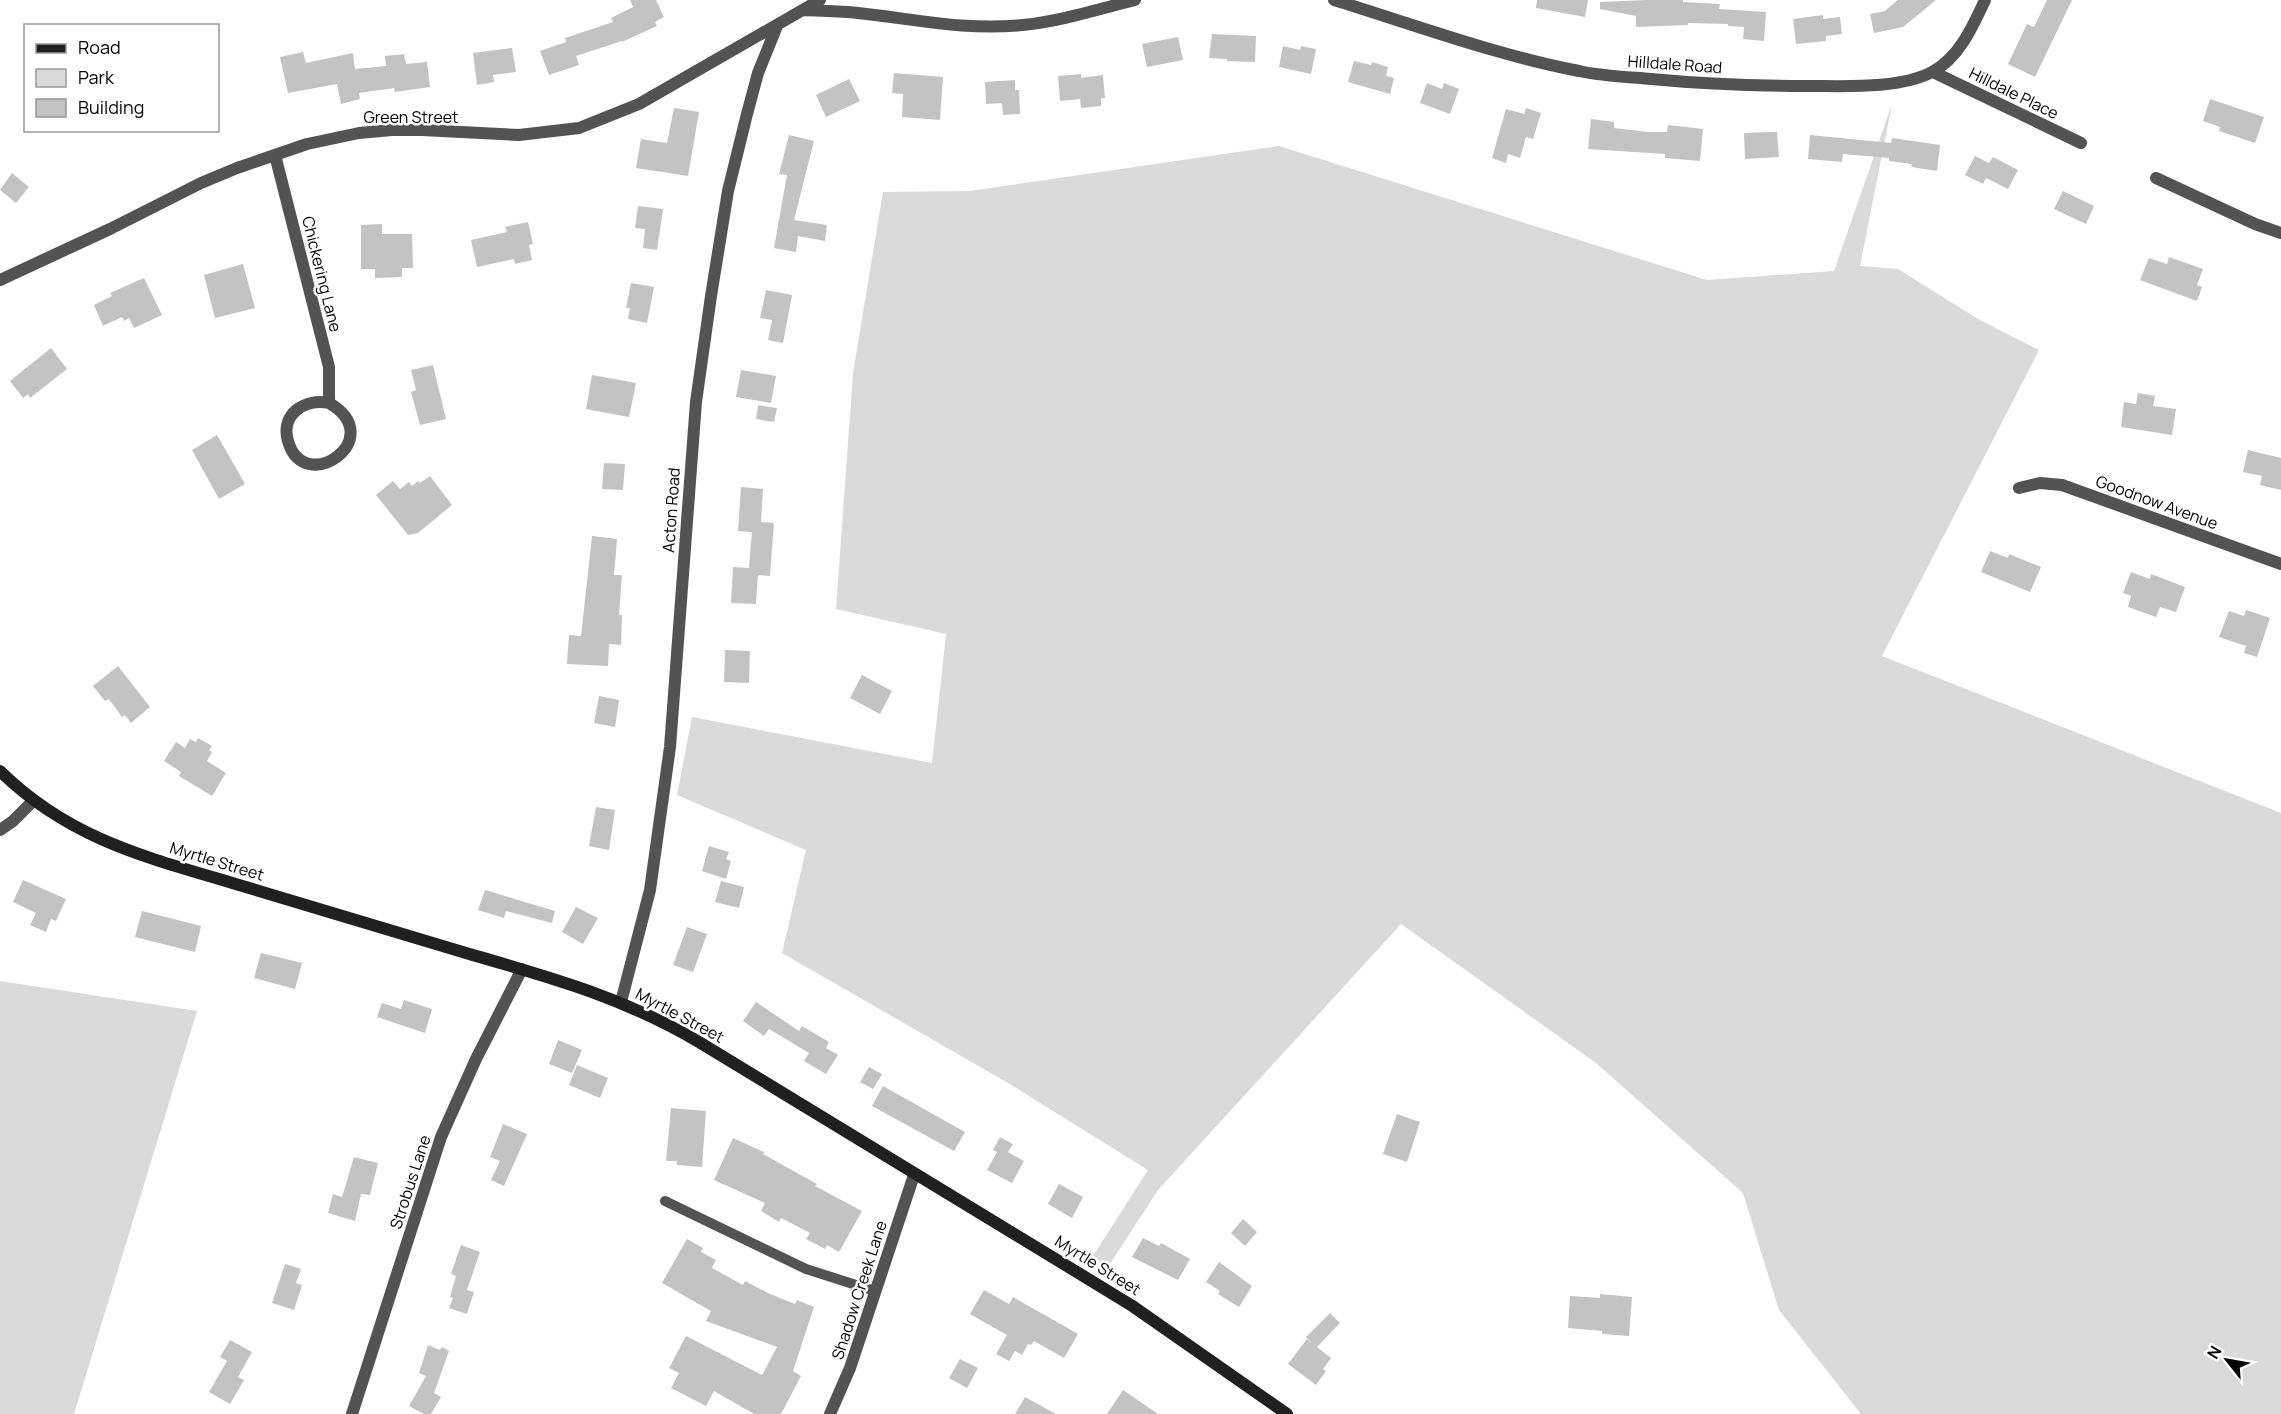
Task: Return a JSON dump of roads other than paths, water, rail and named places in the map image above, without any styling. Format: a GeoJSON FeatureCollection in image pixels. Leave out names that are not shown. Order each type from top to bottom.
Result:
{"type":"FeatureCollection","features":[{"type":"Feature","properties":{"kind":"street","name":"Green Street"},"geometry":{"type":"LineString","coordinates":[[0,280],[110,229],[201,183],[307,144],[359,133],[422,130],[519,135],[579,128],[639,104],[820,0]]}},
{"type":"Feature","properties":{"kind":"street"},"geometry":{"type":"LineString","coordinates":[[802,10],[857,13],[943,26],[985,27],[1023,25],[1059,19],[1136,0]]}},
{"type":"Feature","properties":{"kind":"street","name":"Hilldale Road"},"geometry":{"type":"LineString","coordinates":[[1334,0],[1521,58],[1580,72],[1695,83],[1840,86],[1896,82],[1933,72],[1961,45],[1985,0]]}},
{"type":"Feature","properties":{"kind":"street","name":"Acton Road"},"geometry":{"type":"LineString","coordinates":[[621,1002],[650,890],[670,747],[696,402],[711,296],[728,191],[744,125],[758,73],[777,26]]}},
{"type":"Feature","properties":{"kind":"street","name":"Hilldale Place"},"geometry":{"type":"LineString","coordinates":[[1933,72],[2081,143]]}},
{"type":"Feature","properties":{"kind":"street","name":"Chickering Lane"},"geometry":{"type":"LineString","coordinates":[[275,155],[329,368],[329,403]]}},
{"type":"Feature","properties":{"kind":"street"},"geometry":{"type":"LineString","coordinates":[[2156,178],[2255,224],[2281,233]]}},
{"type":"Feature","properties":{"kind":"street"},"geometry":{"type":"LineString","coordinates":[[318,401],[329,403],[339,408],[346,416],[350,426],[347,448],[340,457],[330,463],[319,465],[308,463],[298,458],[291,450],[287,440],[290,418],[306,403],[318,401]]}},
{"type":"Feature","properties":{"kind":"street","name":"Goodnow Avenue"},"geometry":{"type":"LineString","coordinates":[[2019,488],[2040,483],[2062,485],[2281,564]]}},
{"type":"Feature","properties":{"kind":"street","name":"Myrtle Street"},"geometry":{"type":"LineString","coordinates":[[0,771],[33,801],[65,822],[137,855],[555,978],[621,1002],[673,1027],[1131,1305],[1287,1414]]}},
{"type":"Feature","properties":{"kind":"street"},"geometry":{"type":"LineString","coordinates":[[0,830],[13,821],[33,801]]}},
{"type":"Feature","properties":{"kind":"street","name":"Strobus Lane"},"geometry":{"type":"LineString","coordinates":[[352,1414],[441,1137],[476,1059],[522,969]]}},
{"type":"Feature","properties":{"kind":"street","name":"Shadow Creek Lane"},"geometry":{"type":"LineString","coordinates":[[830,1414],[850,1368],[914,1174]]}},
{"type":"Feature","properties":{"kind":"lane"},"geometry":{"type":"LineString","coordinates":[[665,1201],[806,1269],[875,1291]]}}]}
